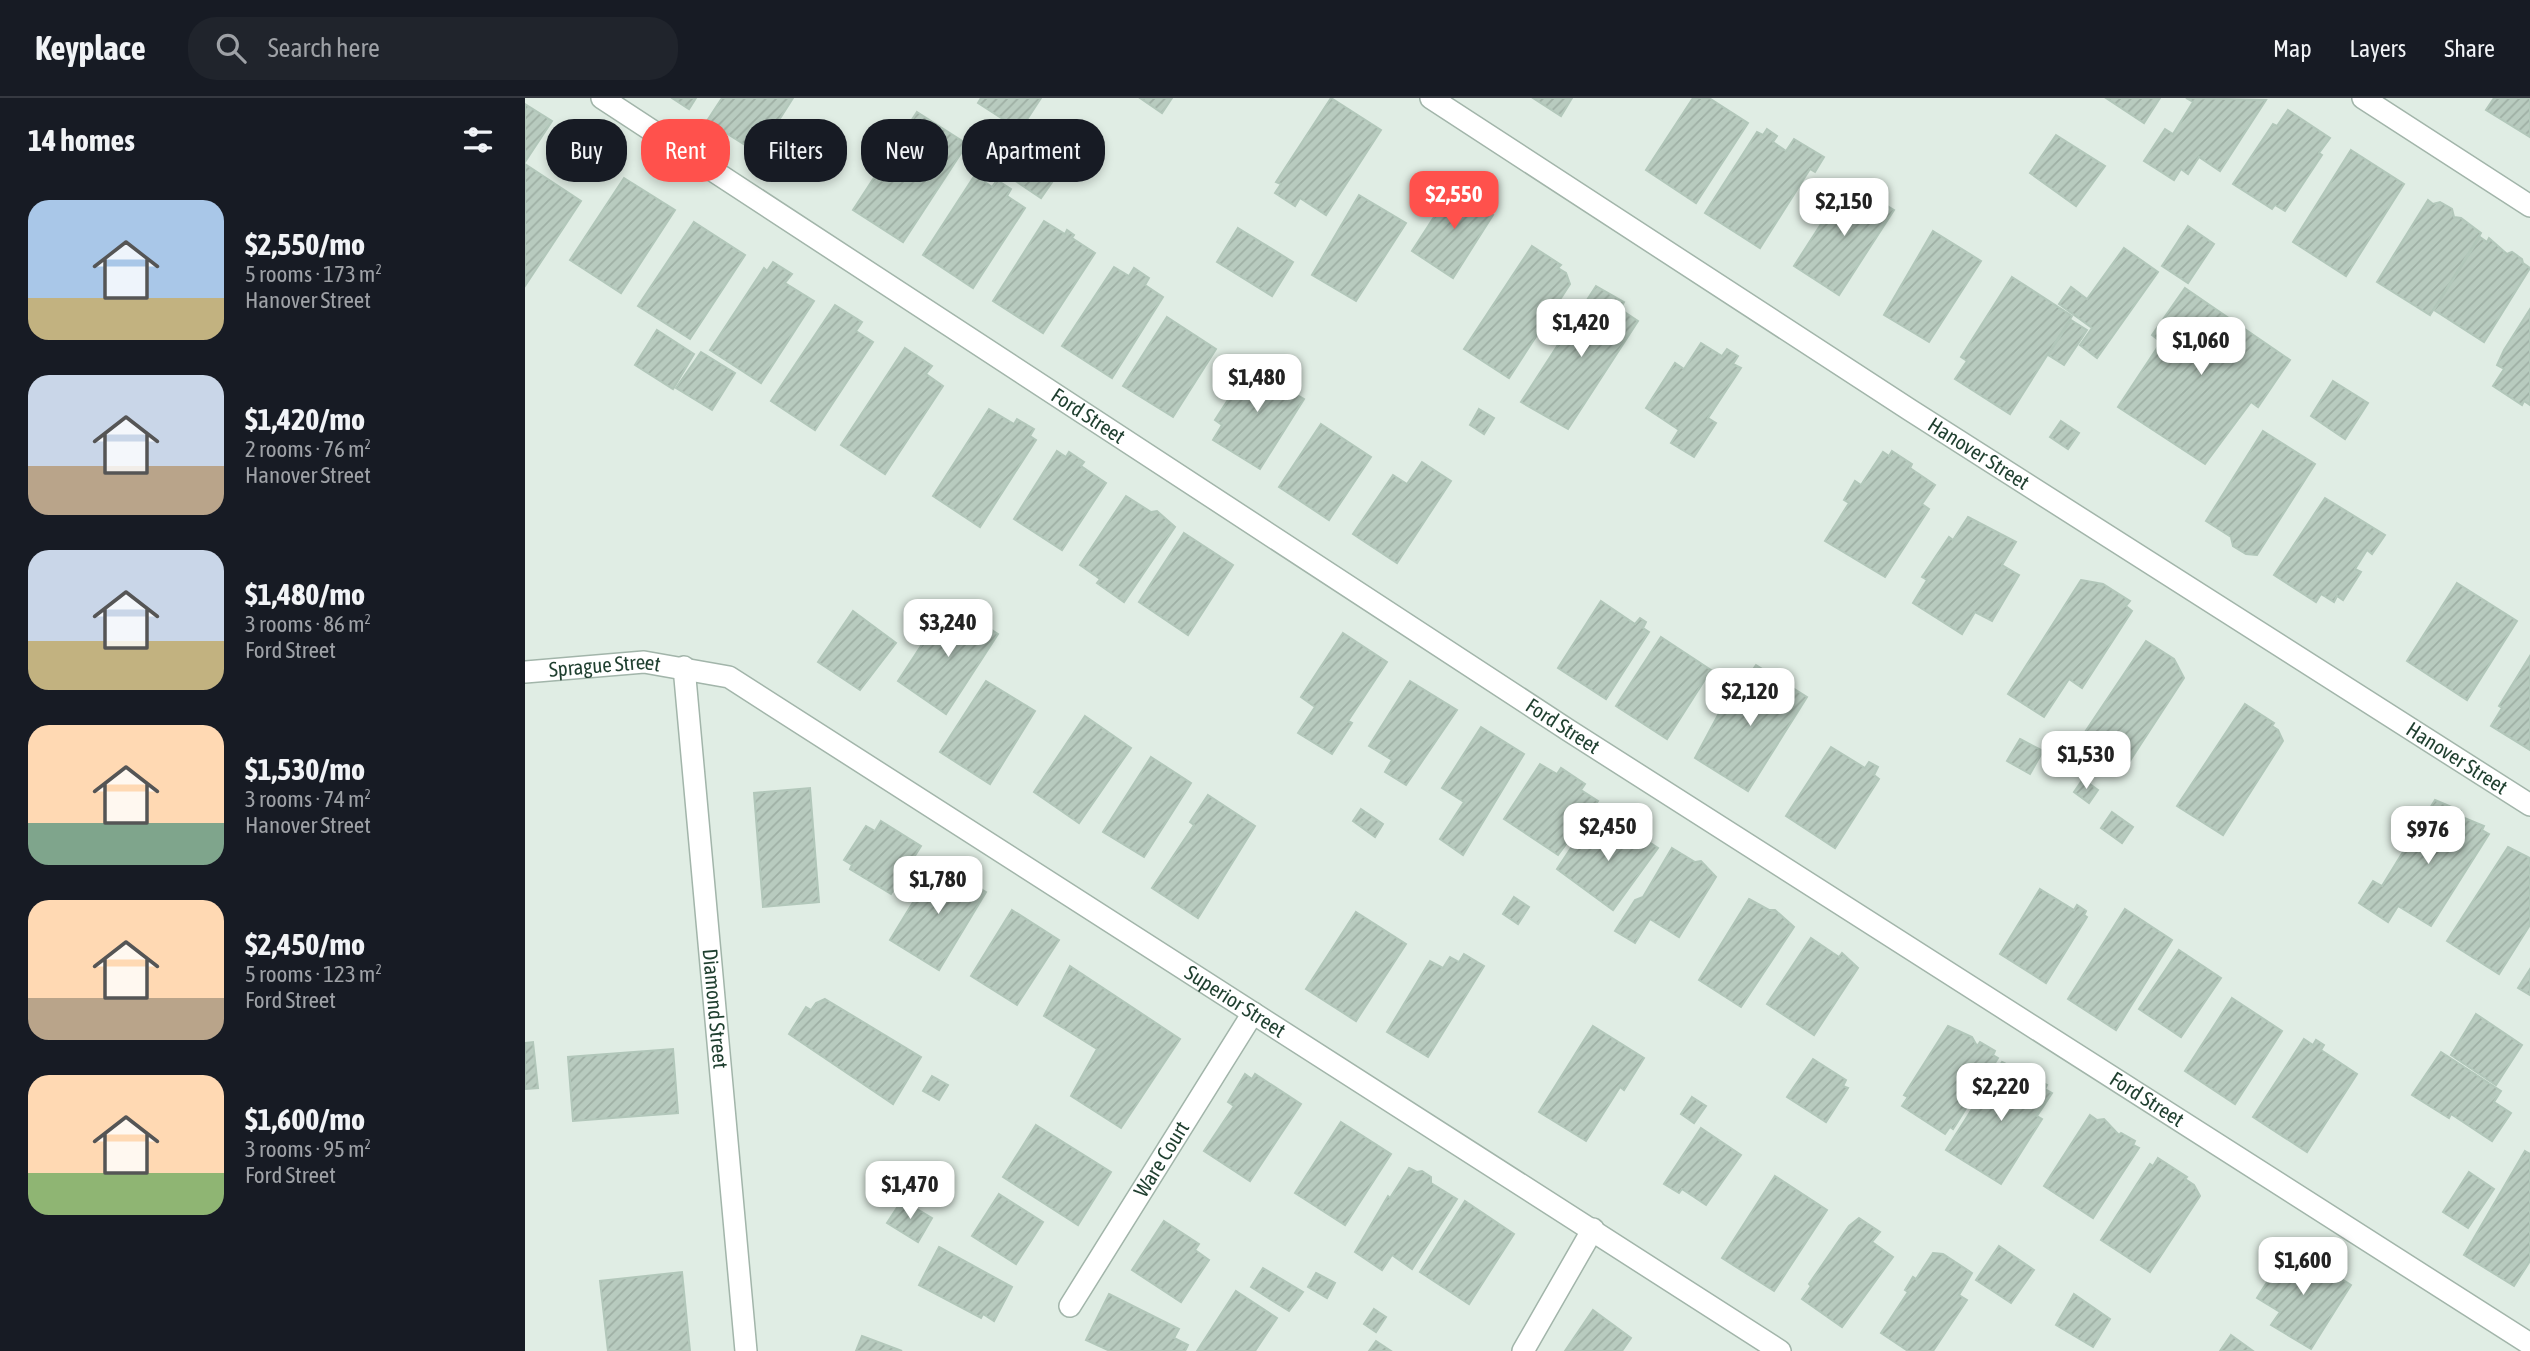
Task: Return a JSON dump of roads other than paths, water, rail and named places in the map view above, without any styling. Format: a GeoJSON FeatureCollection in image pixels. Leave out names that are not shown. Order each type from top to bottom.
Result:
{"type":"FeatureCollection","features":[{"type":"Feature","properties":{"kind":"street","name":"Ford Street"},"geometry":{"type":"LineString","coordinates":[[601,98],[1568,730],[2530,1344]]}},
{"type":"Feature","properties":{"kind":"street","name":"Hanover Street"},"geometry":{"type":"LineString","coordinates":[[1431,98],[1899,402],[2530,805]]}},
{"type":"Feature","properties":{"kind":"street"},"geometry":{"type":"LineString","coordinates":[[2363,98],[2530,206]]}},
{"type":"Feature","properties":{"kind":"street","name":"Sprague Street"},"geometry":{"type":"LineString","coordinates":[[525,672],[644,662],[684,667]]}},
{"type":"Feature","properties":{"kind":"street","name":"Superior Street"},"geometry":{"type":"LineString","coordinates":[[684,667],[729,677],[1593,1228],[1780,1351]]}},
{"type":"Feature","properties":{"kind":"street","name":"Diamond Street"},"geometry":{"type":"LineString","coordinates":[[684,667],[746,1351]]}},
{"type":"Feature","properties":{"kind":"street","name":"Ware Court"},"geometry":{"type":"LineString","coordinates":[[1070,1307],[1253,1013]]}},
{"type":"Feature","properties":{"kind":"street"},"geometry":{"type":"LineString","coordinates":[[1523,1351],[1593,1228]]}}]}
